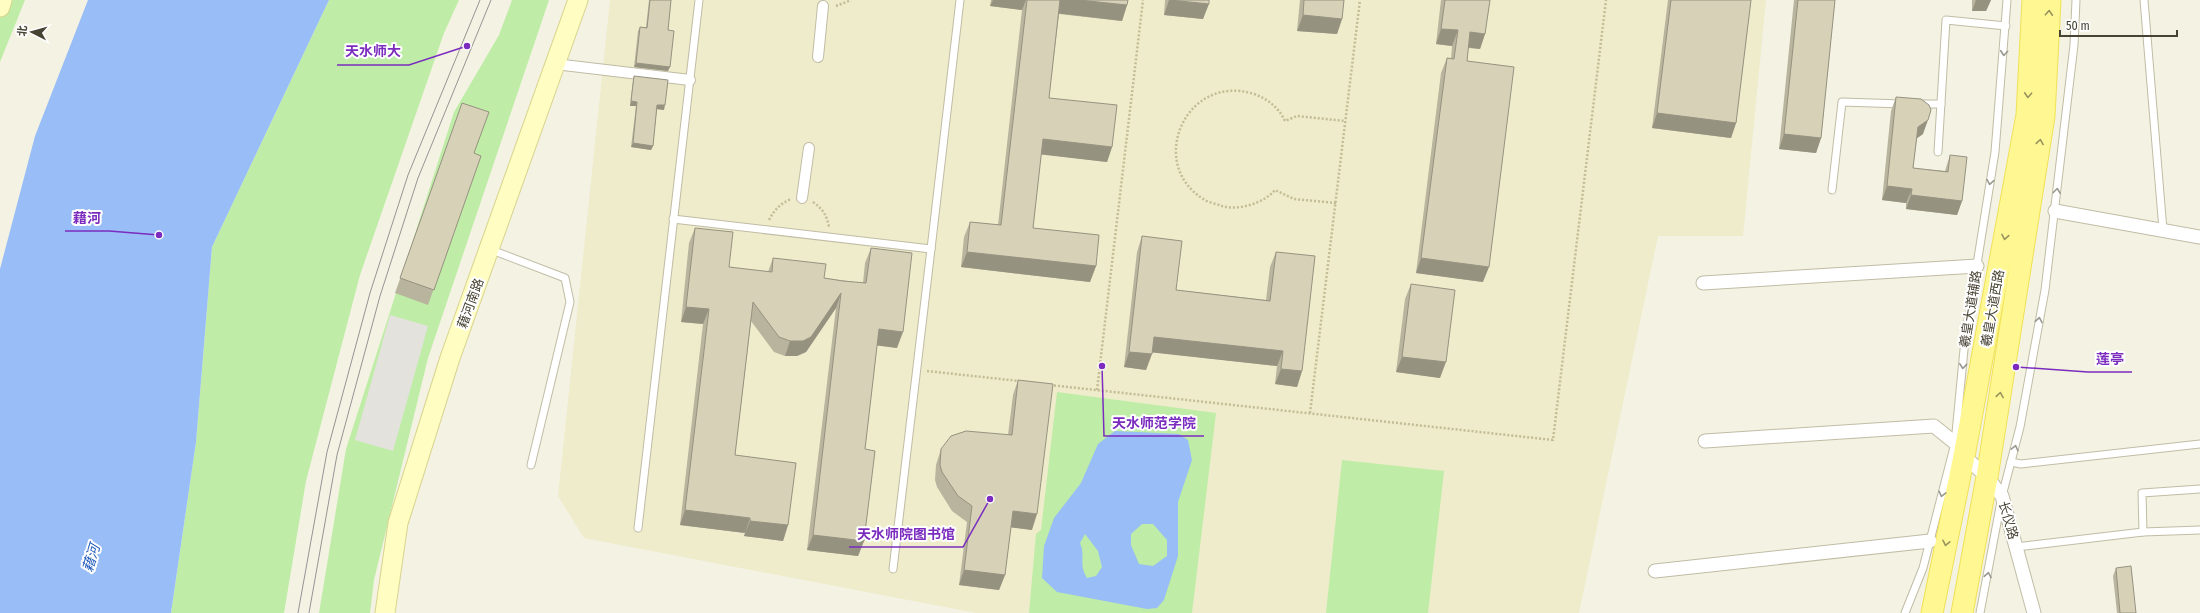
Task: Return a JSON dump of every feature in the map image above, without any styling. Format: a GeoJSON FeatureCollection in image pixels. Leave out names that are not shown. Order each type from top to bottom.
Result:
{"type":"FeatureCollection","features":[{"type":"Feature","properties":{"kind":"main road"},"geometry":{"type":"LineString","coordinates":[[0,7],[2,0]]}},
{"type":"Feature","properties":{"kind":"main road","name":"藉河南路"},"geometry":{"type":"LineString","coordinates":[[385,613],[398,524],[450,358],[578,0]]}},
{"type":"Feature","properties":{"kind":"main road","name":"羲皇大道西路"},"geometry":{"type":"LineString","coordinates":[[1932,613],[1960,450],[2027,115],[2033,0]]}},
{"type":"Feature","properties":{"kind":"main road","name":"羲皇大道西路"},"geometry":{"type":"LineString","coordinates":[[1962,613],[1987,477],[2044,116],[2050,0]]}},
{"type":"Feature","properties":{"kind":"street"},"geometry":{"type":"LineString","coordinates":[[818,57],[823,6]]}},
{"type":"Feature","properties":{"kind":"street"},"geometry":{"type":"LineString","coordinates":[[554,64],[690,80]]}},
{"type":"Feature","properties":{"kind":"street"},"geometry":{"type":"LineString","coordinates":[[802,198],[809,148]]}},
{"type":"Feature","properties":{"kind":"street"},"geometry":{"type":"LineString","coordinates":[[2054,211],[2200,237]]}},
{"type":"Feature","properties":{"kind":"street"},"geometry":{"type":"LineString","coordinates":[[1703,283],[1977,266]]}},
{"type":"Feature","properties":{"kind":"street","name":"长仪路"},"geometry":{"type":"LineString","coordinates":[[1705,441],[1934,426],[1987,477],[2002,496],[2034,613]]}},
{"type":"Feature","properties":{"kind":"street"},"geometry":{"type":"LineString","coordinates":[[1655,571],[1930,541]]}},
{"type":"Feature","properties":{"kind":"lane"},"geometry":{"type":"LineString","coordinates":[[638,528],[699,0]]}},
{"type":"Feature","properties":{"kind":"lane"},"geometry":{"type":"LineString","coordinates":[[893,569],[960,0]]}},
{"type":"Feature","properties":{"kind":"lane","name":"羲皇大道辅路"},"geometry":{"type":"LineString","coordinates":[[1905,613],[1923,568],[1930,541],[1960,450],[1965,339],[1995,152],[2007,0]]}},
{"type":"Feature","properties":{"kind":"lane"},"geometry":{"type":"LineString","coordinates":[[1980,613],[2002,496],[2020,427],[2045,290],[2074,45],[2076,0]]}},
{"type":"Feature","properties":{"kind":"lane"},"geometry":{"type":"LineString","coordinates":[[2144,0],[2163,230]]}},
{"type":"Feature","properties":{"kind":"lane"},"geometry":{"type":"LineString","coordinates":[[1938,152],[1946,20],[2006,26]]}},
{"type":"Feature","properties":{"kind":"lane"},"geometry":{"type":"LineString","coordinates":[[1832,190],[1842,102],[1941,104]]}},
{"type":"Feature","properties":{"kind":"lane"},"geometry":{"type":"LineString","coordinates":[[673,219],[931,249]]}},
{"type":"Feature","properties":{"kind":"lane"},"geometry":{"type":"LineString","coordinates":[[489,249],[565,278],[570,302],[531,465]]}},
{"type":"Feature","properties":{"kind":"lane"},"geometry":{"type":"LineString","coordinates":[[2011,462],[2021,464],[2200,444]]}},
{"type":"Feature","properties":{"kind":"lane"},"geometry":{"type":"LineString","coordinates":[[2142,532],[2142,494],[2200,489]]}},
{"type":"Feature","properties":{"kind":"lane"},"geometry":{"type":"LineString","coordinates":[[2016,547],[2142,532],[2200,530]]}},
{"type":"Feature","properties":{"kind":"path"},"geometry":{"type":"LineString","coordinates":[[1097,390],[1143,0]]}},
{"type":"Feature","properties":{"kind":"path"},"geometry":{"type":"LineString","coordinates":[[1310,413],[1360,0]]}},
{"type":"Feature","properties":{"kind":"path"},"geometry":{"type":"LineString","coordinates":[[1042,384],[1554,440],[1606,0]]}},
{"type":"Feature","properties":{"kind":"path"},"geometry":{"type":"LineString","coordinates":[[1336,203],[1294,199],[1275,190],[1270,195],[1250,206],[1227,207],[1205,200],[1188,185],[1178,164],[1176,141],[1183,119],[1198,102],[1219,92],[1242,90],[1263,97],[1281,112],[1285,121],[1297,116],[1346,121]]}},
{"type":"Feature","properties":{"kind":"path"},"geometry":{"type":"LineString","coordinates":[[916,370],[1026,382]]}},
{"type":"Feature","properties":{"kind":"shaded area"},"geometry":{"type":"Polygon","coordinates":[[[610,0],[1766,0],[1743,236],[1658,236],[1579,613],[976,613],[584,538],[558,496],[610,0]]]}},
{"type":"Feature","properties":{"kind":"shaded area"},"geometry":{"type":"Polygon","coordinates":[[[390,315],[428,326],[393,451],[355,440],[390,315]]]}},
{"type":"Feature","properties":{"kind":"green space"},"geometry":{"type":"Polygon","coordinates":[[[0,0],[25,0],[0,62],[0,0]]]}},
{"type":"Feature","properties":{"kind":"green space"},"geometry":{"type":"Polygon","coordinates":[[[329,0],[459,0],[444,33],[360,275],[306,481],[284,613],[171,613],[196,442],[212,247],[329,0]]]}},
{"type":"Feature","properties":{"kind":"green space"},"geometry":{"type":"Polygon","coordinates":[[[512,0],[549,0],[428,358],[374,580],[370,613],[319,613],[346,449],[454,112],[499,35],[512,0]]]}},
{"type":"Feature","properties":{"kind":"green space"},"geometry":{"type":"Polygon","coordinates":[[[1057,392],[1216,413],[1192,613],[1029,613],[1036,534],[1041,530],[1057,392]]]}},
{"type":"Feature","properties":{"kind":"green space"},"geometry":{"type":"Polygon","coordinates":[[[1342,460],[1444,471],[1428,613],[1326,613],[1342,460]]]}},
{"type":"Feature","properties":{"kind":"water"},"geometry":{"type":"Polygon","coordinates":[[[88,0],[329,0],[212,247],[196,442],[171,613],[0,613],[0,269],[35,136],[88,0]]]}},
{"type":"Feature","properties":{"kind":"water"},"geometry":{"type":"Polygon","coordinates":[[[1115,431],[1179,434],[1188,440],[1192,460],[1178,502],[1178,556],[1164,600],[1157,608],[1147,609],[1057,592],[1042,578],[1044,546],[1054,518],[1081,483],[1098,444],[1115,431]],[[1142,524],[1131,534],[1131,545],[1139,564],[1153,566],[1167,556],[1167,540],[1153,524],[1142,524]],[[1085,534],[1080,543],[1082,548],[1082,564],[1087,578],[1096,576],[1102,567],[1098,551],[1085,534]]]}},
{"type":"Feature","properties":{"kind":"building"},"geometry":{"type":"Polygon","coordinates":[[[650,0],[671,0],[668,30],[674,31],[670,67],[636,63],[640,27],[647,28],[650,0]]]}},
{"type":"Feature","properties":{"kind":"building"},"geometry":{"type":"Polygon","coordinates":[[[1027,0],[1060,0],[1049,98],[1117,105],[1112,147],[1043,139],[1033,228],[1099,235],[1096,266],[967,252],[970,222],[1001,225],[1027,0]]]}},
{"type":"Feature","properties":{"kind":"building"},"geometry":{"type":"Polygon","coordinates":[[[1079,0],[1128,0],[1127,5],[1079,0]]]}},
{"type":"Feature","properties":{"kind":"building"},"geometry":{"type":"Polygon","coordinates":[[[1170,0],[1209,0],[1209,4],[1170,0]]]}},
{"type":"Feature","properties":{"kind":"building"},"geometry":{"type":"Polygon","coordinates":[[[1304,0],[1344,0],[1342,19],[1303,15],[1304,0]]]}},
{"type":"Feature","properties":{"kind":"building"},"geometry":{"type":"Polygon","coordinates":[[[1445,0],[1490,0],[1485,34],[1470,32],[1467,61],[1514,67],[1489,267],[1421,258],[1447,58],[1454,59],[1458,30],[1441,29],[1445,0]]]}},
{"type":"Feature","properties":{"kind":"building"},"geometry":{"type":"Polygon","coordinates":[[[1671,0],[1751,0],[1736,123],[1657,113],[1671,0]]]}},
{"type":"Feature","properties":{"kind":"building"},"geometry":{"type":"Polygon","coordinates":[[[1798,0],[1835,0],[1821,138],[1784,134],[1798,0]]]}},
{"type":"Feature","properties":{"kind":"building"},"geometry":{"type":"Polygon","coordinates":[[[634,76],[668,80],[665,105],[657,105],[653,146],[633,143],[637,102],[631,101],[634,76]]]}},
{"type":"Feature","properties":{"kind":"building"},"geometry":{"type":"Polygon","coordinates":[[[1896,97],[1921,99],[1929,105],[1931,110],[1928,120],[1918,127],[1913,168],[1948,172],[1950,155],[1967,157],[1962,201],[1911,195],[1912,189],[1887,186],[1896,97]]]}},
{"type":"Feature","properties":{"kind":"building"},"geometry":{"type":"Polygon","coordinates":[[[462,103],[489,112],[474,153],[481,156],[434,290],[400,278],[462,103]]]}},
{"type":"Feature","properties":{"kind":"building"},"geometry":{"type":"Polygon","coordinates":[[[695,228],[733,232],[729,267],[772,272],[773,258],[826,264],[824,278],[843,281],[866,283],[871,248],[912,253],[903,332],[879,329],[865,449],[875,451],[864,541],[813,535],[841,293],[811,337],[803,341],[790,341],[779,337],[753,302],[735,455],[796,463],[788,525],[750,521],[750,518],[685,510],[709,309],[686,307],[695,228]]]}},
{"type":"Feature","properties":{"kind":"building"},"geometry":{"type":"Polygon","coordinates":[[[1142,236],[1182,241],[1176,290],[1270,301],[1276,252],[1315,256],[1302,371],[1281,369],[1283,351],[1154,337],[1152,354],[1129,352],[1142,236]]]}},
{"type":"Feature","properties":{"kind":"building"},"geometry":{"type":"Polygon","coordinates":[[[1411,284],[1455,290],[1446,362],[1402,357],[1411,284]]]}},
{"type":"Feature","properties":{"kind":"building"},"geometry":{"type":"Polygon","coordinates":[[[1018,380],[1053,384],[1037,514],[1013,511],[1005,575],[964,570],[972,506],[958,496],[942,472],[940,465],[941,449],[951,436],[966,431],[1012,435],[1018,380]]]}},
{"type":"Feature","properties":{"kind":"building"},"geometry":{"type":"Polygon","coordinates":[[[2131,566],[2136,613],[2120,613],[2116,568],[2131,566]]]}},
{"type":"Feature","properties":{"kind":"tram line"},"geometry":{"type":"LineString","coordinates":[[298,613],[327,452],[370,293],[408,175],[480,0]]}},
{"type":"Feature","properties":{"kind":"tram line"},"geometry":{"type":"LineString","coordinates":[[309,613],[337,455],[380,296],[418,178],[491,0]]}},
{"type":"Feature","properties":{"kind":"place","name":"天水师大"},"geometry":{"type":"Point","coordinates":[467,46]}},
{"type":"Feature","properties":{"kind":"place","name":"藉河"},"geometry":{"type":"Point","coordinates":[159,235]}},
{"type":"Feature","properties":{"kind":"place","name":"天水师范学院"},"geometry":{"type":"Point","coordinates":[1102,366]}},
{"type":"Feature","properties":{"kind":"place","name":"莲亭"},"geometry":{"type":"Point","coordinates":[2016,367]}},
{"type":"Feature","properties":{"kind":"place","name":"天水师院图书馆"},"geometry":{"type":"Point","coordinates":[990,499]}}]}
